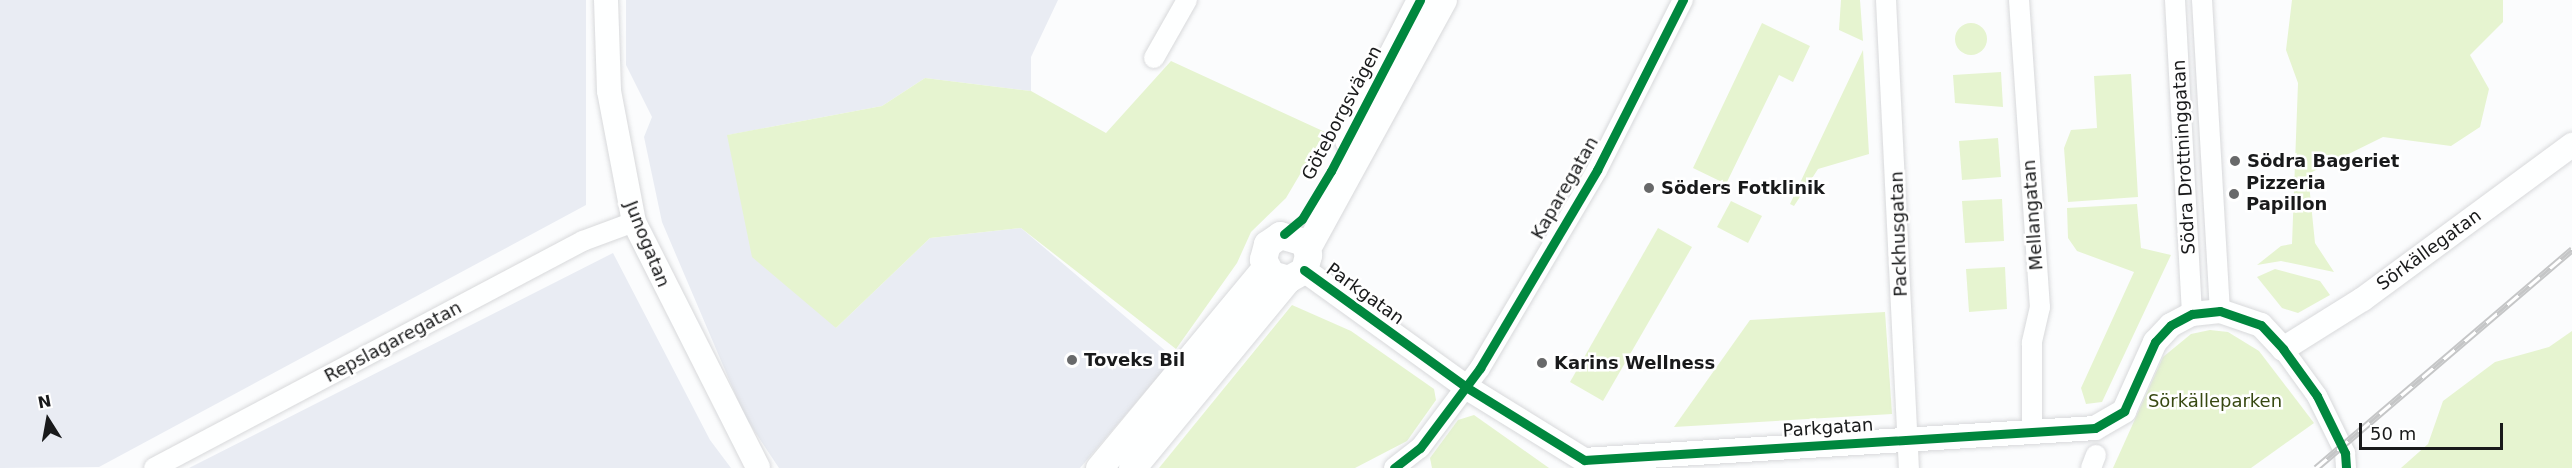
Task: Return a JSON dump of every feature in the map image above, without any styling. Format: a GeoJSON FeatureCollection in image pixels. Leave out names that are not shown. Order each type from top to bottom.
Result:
{"type":"FeatureCollection","features":[{"type":"Feature","properties":{"kind":"main road","name":"Göteborgsvägen"},"geometry":{"type":"LineString","coordinates":[[1099,468],[1290,260],[1302,219],[1331,171],[1420,0]]}},
{"type":"Feature","properties":{"kind":"main road","name":"Göteborgsvägen"},"geometry":{"type":"LineString","coordinates":[[1132,468],[1290,260],[1443,0]]}},
{"type":"Feature","properties":{"kind":"street","name":"Junogatan"},"geometry":{"type":"LineString","coordinates":[[606,0],[609,91],[634,222],[758,468]]}},
{"type":"Feature","properties":{"kind":"street"},"geometry":{"type":"LineString","coordinates":[[1154,58],[1187,0]]}},
{"type":"Feature","properties":{"kind":"street","name":"Kaparegatan"},"geometry":{"type":"LineString","coordinates":[[1394,468],[1420,448],[1466,387],[1597,170],[1683,0]]}},
{"type":"Feature","properties":{"kind":"street","name":"Packhusgatan"},"geometry":{"type":"LineString","coordinates":[[1886,0],[1909,468]]}},
{"type":"Feature","properties":{"kind":"street","name":"Mellangatan"},"geometry":{"type":"LineString","coordinates":[[2019,0],[2040,307],[2032,343],[2032,430]]}},
{"type":"Feature","properties":{"kind":"street","name":"Södra Drottninggatan"},"geometry":{"type":"LineString","coordinates":[[2175,0],[2192,314]]}},
{"type":"Feature","properties":{"kind":"street","name":"Södra Drottninggatan"},"geometry":{"type":"LineString","coordinates":[[2202,0],[2220,311]]}},
{"type":"Feature","properties":{"kind":"street","name":"Sörkällegatan"},"geometry":{"type":"LineString","coordinates":[[2283,350],[2363,299],[2572,145]]}},
{"type":"Feature","properties":{"kind":"street","name":"Repslagaregatan"},"geometry":{"type":"LineString","coordinates":[[154,468],[583,241],[634,222]]}},
{"type":"Feature","properties":{"kind":"street","name":"Parkgatan"},"geometry":{"type":"LineString","coordinates":[[1290,260],[1466,387],[1558,449],[1594,464],[2112,422],[2124,411],[2155,342],[2192,314]]}},
{"type":"Feature","properties":{"kind":"street"},"geometry":{"type":"LineString","coordinates":[[2192,314],[2220,311],[2260,325],[2283,350],[2317,396],[2345,453],[2346,468]]}},
{"type":"Feature","properties":{"kind":"shaded area"},"geometry":{"type":"Polygon","coordinates":[[[0,0],[586,0],[586,205],[99,467],[0,468],[0,0]]]}},
{"type":"Feature","properties":{"kind":"shaded area"},"geometry":{"type":"Polygon","coordinates":[[[626,0],[1058,0],[1031,57],[1031,91],[925,78],[882,106],[728,135],[836,328],[930,238],[1021,228],[1174,358],[1080,468],[779,468],[745,417],[662,222],[644,137],[652,117],[626,65],[626,0]]]}},
{"type":"Feature","properties":{"kind":"shaded area"},"geometry":{"type":"Polygon","coordinates":[[[613,253],[710,440],[731,468],[189,468],[613,253]]]}},
{"type":"Feature","properties":{"kind":"green space"},"geometry":{"type":"Polygon","coordinates":[[[1841,0],[1860,0],[1863,41],[1839,30],[1841,0]]]}},
{"type":"Feature","properties":{"kind":"green space"},"geometry":{"type":"Polygon","coordinates":[[[2292,0],[2503,0],[2503,22],[2470,55],[2489,89],[2480,127],[2451,146],[2383,137],[2308,174],[2315,243],[2334,272],[2281,261],[2257,265],[2281,246],[2292,244],[2298,83],[2286,50],[2292,0]]]}},
{"type":"Feature","properties":{"kind":"green space"},"geometry":{"type":"Polygon","coordinates":[[[1762,23],[1810,46],[1793,82],[1779,75],[1726,184],[1693,168],[1762,23]]]}},
{"type":"Feature","properties":{"kind":"green space"},"geometry":{"type":"Polygon","coordinates":[[[1971,23],[1982,28],[1987,39],[1982,50],[1971,55],[1960,50],[1955,39],[1960,28],[1971,23]]]}},
{"type":"Feature","properties":{"kind":"green space"},"geometry":{"type":"Polygon","coordinates":[[[1863,50],[1869,154],[1818,169],[1794,206],[1790,204],[1863,50]]]}},
{"type":"Feature","properties":{"kind":"green space"},"geometry":{"type":"Polygon","coordinates":[[[1171,61],[1325,132],[1286,198],[1251,232],[1237,263],[1176,349],[1021,228],[930,238],[836,328],[752,257],[727,135],[882,106],[925,78],[1031,91],[1106,133],[1171,61]]]}},
{"type":"Feature","properties":{"kind":"green space"},"geometry":{"type":"Polygon","coordinates":[[[2001,72],[2003,107],[1955,103],[1953,75],[2001,72]]]}},
{"type":"Feature","properties":{"kind":"green space"},"geometry":{"type":"Polygon","coordinates":[[[2131,74],[2138,197],[2068,202],[2064,148],[2071,130],[2097,128],[2094,76],[2131,74]]]}},
{"type":"Feature","properties":{"kind":"green space"},"geometry":{"type":"Polygon","coordinates":[[[1998,138],[2001,177],[1962,180],[1959,141],[1998,138]]]}},
{"type":"Feature","properties":{"kind":"green space"},"geometry":{"type":"Polygon","coordinates":[[[2002,199],[2004,241],[1965,243],[1962,201],[2002,199]]]}},
{"type":"Feature","properties":{"kind":"green space"},"geometry":{"type":"Polygon","coordinates":[[[1731,201],[1762,216],[1748,243],[1717,227],[1731,201]]]}},
{"type":"Feature","properties":{"kind":"green space"},"geometry":{"type":"Polygon","coordinates":[[[2137,204],[2141,248],[2171,255],[2102,402],[2086,404],[2081,388],[2134,272],[2077,251],[2068,238],[2067,208],[2137,204]]]}},
{"type":"Feature","properties":{"kind":"green space"},"geometry":{"type":"Polygon","coordinates":[[[1658,228],[1692,247],[1603,401],[1570,382],[1658,228]]]}},
{"type":"Feature","properties":{"kind":"green space"},"geometry":{"type":"Polygon","coordinates":[[[2005,267],[2007,309],[1969,312],[1966,269],[2005,267]]]}},
{"type":"Feature","properties":{"kind":"green space"},"geometry":{"type":"Polygon","coordinates":[[[2275,269],[2320,281],[2330,295],[2298,313],[2282,308],[2257,277],[2275,269]]]}},
{"type":"Feature","properties":{"kind":"green space"},"geometry":{"type":"Polygon","coordinates":[[[1292,305],[1351,331],[1434,389],[1436,400],[1407,441],[1355,468],[1159,468],[1292,305]]]}},
{"type":"Feature","properties":{"kind":"green space"},"geometry":{"type":"Polygon","coordinates":[[[1885,312],[1892,414],[1674,427],[1750,320],[1885,312]]]}},
{"type":"Feature","properties":{"kind":"green space","name":"Sörkälleparken"},"geometry":{"type":"Polygon","coordinates":[[[2210,330],[2228,332],[2259,351],[2314,423],[2251,468],[2113,468],[2163,357],[2191,334],[2210,330]]]}},
{"type":"Feature","properties":{"kind":"green space"},"geometry":{"type":"Polygon","coordinates":[[[2572,331],[2572,468],[2401,468],[2428,444],[2443,401],[2495,362],[2549,347],[2572,331]]]}},
{"type":"Feature","properties":{"kind":"green space"},"geometry":{"type":"Polygon","coordinates":[[[1474,415],[1549,468],[1432,468],[1430,458],[1458,420],[1474,415]]]}},
{"type":"Feature","properties":{"kind":"railway"},"geometry":{"type":"LineString","coordinates":[[2316,468],[2572,249]]}},
{"type":"Feature","properties":{"kind":"cycle path"},"geometry":{"type":"LineString","coordinates":[[1284,234],[1302,219],[1331,171],[1420,0]]}},
{"type":"Feature","properties":{"kind":"cycle path"},"geometry":{"type":"LineString","coordinates":[[1394,468],[1420,448],[1480,368],[1597,170],[1683,0]]}},
{"type":"Feature","properties":{"kind":"cycle path"},"geometry":{"type":"LineString","coordinates":[[1304,270],[1466,387],[1584,460],[2095,428],[2124,411],[2155,342],[2171,325],[2192,314],[2220,311],[2261,325],[2283,349],[2317,396],[2345,453],[2346,468]]}},
{"type":"Feature","properties":{"kind":"place","name":"Södra Bageriet"},"geometry":{"type":"Point","coordinates":[2235,161]}},
{"type":"Feature","properties":{"kind":"place","name":"Söders Fotklinik"},"geometry":{"type":"Point","coordinates":[1649,188]}},
{"type":"Feature","properties":{"kind":"place","name":"Pizzeria Papillon"},"geometry":{"type":"Point","coordinates":[2234,194]}},
{"type":"Feature","properties":{"kind":"place","name":"Toveks Bil"},"geometry":{"type":"Point","coordinates":[1072,360]}},
{"type":"Feature","properties":{"kind":"place","name":"Karins Wellness"},"geometry":{"type":"Point","coordinates":[1542,363]}}]}
